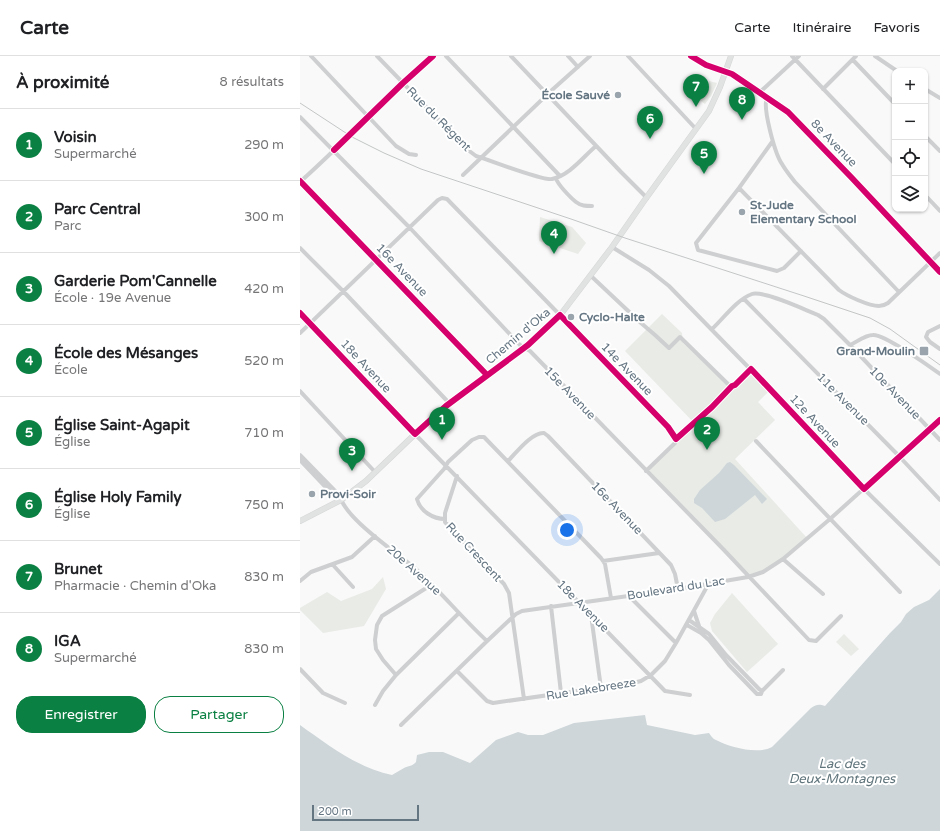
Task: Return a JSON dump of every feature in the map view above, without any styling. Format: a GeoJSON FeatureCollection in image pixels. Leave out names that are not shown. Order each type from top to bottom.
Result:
{"type":"FeatureCollection","features":[{"type":"Feature","properties":{"kind":"main road","name":"Chemin d'Oka"},"geometry":{"type":"LineString","coordinates":[[300,521],[341,500],[366,481],[446,406],[524,348],[546,330],[560,315],[591,276],[711,108],[731,56]]}},
{"type":"Feature","properties":{"kind":"street"},"geometry":{"type":"LineString","coordinates":[[311,56],[396,146],[408,154],[416,155]]}},
{"type":"Feature","properties":{"kind":"street","name":"Rue du Régent"},"geometry":{"type":"LineString","coordinates":[[377,56],[468,150],[476,156],[551,180],[558,177]]}},
{"type":"Feature","properties":{"kind":"street"},"geometry":{"type":"LineString","coordinates":[[300,181],[433,56]]}},
{"type":"Feature","properties":{"kind":"street"},"geometry":{"type":"LineString","coordinates":[[446,56],[558,177],[558,183],[577,203],[592,206]]}},
{"type":"Feature","properties":{"kind":"street"},"geometry":{"type":"LineString","coordinates":[[511,56],[647,198]]}},
{"type":"Feature","properties":{"kind":"street"},"geometry":{"type":"LineString","coordinates":[[568,56],[578,66]]}},
{"type":"Feature","properties":{"kind":"street"},"geometry":{"type":"LineString","coordinates":[[463,175],[590,56]]}},
{"type":"Feature","properties":{"kind":"street"},"geometry":{"type":"LineString","coordinates":[[628,56],[696,129]]}},
{"type":"Feature","properties":{"kind":"street","name":"8e Avenue"},"geometry":{"type":"LineString","coordinates":[[691,56],[706,65],[734,75],[788,112],[940,272]]}},
{"type":"Feature","properties":{"kind":"street"},"geometry":{"type":"LineString","coordinates":[[823,89],[856,56]]}},
{"type":"Feature","properties":{"kind":"street"},"geometry":{"type":"LineString","coordinates":[[876,56],[893,68]]}},
{"type":"Feature","properties":{"kind":"street"},"geometry":{"type":"LineString","coordinates":[[760,92],[795,57],[823,89],[892,161]]}},
{"type":"Feature","properties":{"kind":"street"},"geometry":{"type":"LineString","coordinates":[[853,60],[892,101]]}},
{"type":"Feature","properties":{"kind":"street"},"geometry":{"type":"LineString","coordinates":[[928,91],[940,98]]}},
{"type":"Feature","properties":{"kind":"street"},"geometry":{"type":"LineString","coordinates":[[767,97],[765,103],[772,142],[782,165],[795,182],[900,292]]}},
{"type":"Feature","properties":{"kind":"street","name":"15e Avenue"},"geometry":{"type":"LineString","coordinates":[[300,117],[410,228],[520,345],[530,351],[750,577],[809,640],[816,641],[841,616]]}},
{"type":"Feature","properties":{"kind":"street"},"geometry":{"type":"LineString","coordinates":[[928,139],[940,151]]}},
{"type":"Feature","properties":{"kind":"street"},"geometry":{"type":"LineString","coordinates":[[772,142],[740,188],[696,243],[696,247],[698,250],[777,271],[784,268],[801,251]]}},
{"type":"Feature","properties":{"kind":"street"},"geometry":{"type":"LineString","coordinates":[[558,177],[568,172],[596,146]]}},
{"type":"Feature","properties":{"kind":"street","name":"16e Avenue"},"geometry":{"type":"LineString","coordinates":[[300,181],[487,375]]}},
{"type":"Feature","properties":{"kind":"street"},"geometry":{"type":"LineString","coordinates":[[740,188],[843,294],[877,306],[884,306],[888,303],[940,253]]}},
{"type":"Feature","properties":{"kind":"street","name":"14e Avenue"},"geometry":{"type":"LineString","coordinates":[[410,228],[438,200],[442,198],[447,199],[560,315],[674,436],[676,440],[674,444],[646,471]]}},
{"type":"Feature","properties":{"kind":"street"},"geometry":{"type":"LineString","coordinates":[[928,198],[940,211]]}},
{"type":"Feature","properties":{"kind":"street"},"geometry":{"type":"LineString","coordinates":[[300,333],[410,228]]}},
{"type":"Feature","properties":{"kind":"street","name":"12e Avenue"},"geometry":{"type":"LineString","coordinates":[[612,247],[649,270],[669,286],[751,369],[864,489],[940,564]]}},
{"type":"Feature","properties":{"kind":"street"},"geometry":{"type":"LineString","coordinates":[[300,248],[450,404]]}},
{"type":"Feature","properties":{"kind":"street"},"geometry":{"type":"LineString","coordinates":[[591,276],[669,348],[680,337],[729,385],[734,386],[751,369]]}},
{"type":"Feature","properties":{"kind":"street","name":"10e Avenue"},"geometry":{"type":"LineString","coordinates":[[712,330],[737,304],[753,294],[766,295],[818,315],[824,319],[940,440]]}},
{"type":"Feature","properties":{"kind":"street","name":"11e Avenue"},"geometry":{"type":"LineString","coordinates":[[744,299],[899,456],[940,500]]}},
{"type":"Feature","properties":{"kind":"street","name":"18e Avenue"},"geometry":{"type":"LineString","coordinates":[[300,313],[415,434],[665,691],[690,695]]}},
{"type":"Feature","properties":{"kind":"street"},"geometry":{"type":"LineString","coordinates":[[940,326],[926,334],[927,339],[940,349]]}},
{"type":"Feature","properties":{"kind":"street"},"geometry":{"type":"LineString","coordinates":[[850,346],[869,336],[876,335],[902,348],[940,374]]}},
{"type":"Feature","properties":{"kind":"street"},"geometry":{"type":"LineString","coordinates":[[300,391],[375,472]]}},
{"type":"Feature","properties":{"kind":"street","name":"Boulevard du Lac"},"geometry":{"type":"LineString","coordinates":[[401,725],[486,641],[522,611],[678,589],[750,577],[763,572],[783,560],[940,420]]}},
{"type":"Feature","properties":{"kind":"street","name":"16e Avenue"},"geometry":{"type":"LineString","coordinates":[[508,461],[531,438],[538,434],[544,433],[673,569],[678,589]]}},
{"type":"Feature","properties":{"kind":"street"},"geometry":{"type":"LineString","coordinates":[[444,519],[437,519],[431,516],[420,505],[418,499],[448,462],[472,440],[482,436],[486,438],[603,561],[611,598]]}},
{"type":"Feature","properties":{"kind":"street"},"geometry":{"type":"LineString","coordinates":[[756,441],[900,592]]}},
{"type":"Feature","properties":{"kind":"street","name":"20e Avenue"},"geometry":{"type":"LineString","coordinates":[[300,455],[340,496],[341,500],[354,517],[412,566],[486,641]]}},
{"type":"Feature","properties":{"kind":"street","name":"20e Avenue"},"geometry":{"type":"LineString","coordinates":[[300,460],[336,498],[341,500]]}},
{"type":"Feature","properties":{"kind":"street","name":"Rue Crescent"},"geometry":{"type":"LineString","coordinates":[[457,476],[444,519],[449,527],[504,584],[509,593],[524,699]]}},
{"type":"Feature","properties":{"kind":"street"},"geometry":{"type":"LineString","coordinates":[[300,581],[311,572],[352,557],[375,536]]}},
{"type":"Feature","properties":{"kind":"street"},"geometry":{"type":"LineString","coordinates":[[603,561],[659,553]]}},
{"type":"Feature","properties":{"kind":"street"},"geometry":{"type":"LineString","coordinates":[[783,560],[823,594]]}},
{"type":"Feature","properties":{"kind":"street"},"geometry":{"type":"LineString","coordinates":[[333,564],[353,587]]}},
{"type":"Feature","properties":{"kind":"street","name":"Rue Lakebreeze"},"geometry":{"type":"LineString","coordinates":[[457,671],[487,701],[493,703],[642,681],[661,666],[676,643],[709,583]]}},
{"type":"Feature","properties":{"kind":"street"},"geometry":{"type":"LineString","coordinates":[[396,675],[376,649],[375,640],[377,625],[382,616],[431,585]]}},
{"type":"Feature","properties":{"kind":"street"},"geometry":{"type":"LineString","coordinates":[[629,596],[676,643]]}},
{"type":"Feature","properties":{"kind":"street"},"geometry":{"type":"LineString","coordinates":[[551,606],[561,693]]}},
{"type":"Feature","properties":{"kind":"street"},"geometry":{"type":"LineString","coordinates":[[694,611],[699,626]]}},
{"type":"Feature","properties":{"kind":"street"},"geometry":{"type":"LineString","coordinates":[[375,705],[383,691],[396,675],[459,613]]}},
{"type":"Feature","properties":{"kind":"street"},"geometry":{"type":"LineString","coordinates":[[591,614],[601,688]]}},
{"type":"Feature","properties":{"kind":"street"},"geometry":{"type":"LineString","coordinates":[[689,620],[709,634],[726,655],[762,691]]}},
{"type":"Feature","properties":{"kind":"street"},"geometry":{"type":"LineString","coordinates":[[686,625],[709,640],[729,665],[757,694],[760,695],[762,691],[783,670]]}},
{"type":"Feature","properties":{"kind":"street"},"geometry":{"type":"LineString","coordinates":[[300,669],[324,693],[345,703]]}},
{"type":"Feature","properties":{"kind":"shaded area"},"geometry":{"type":"Polygon","coordinates":[[[709,81],[717,83],[711,96],[705,104],[696,97],[701,86],[708,87],[709,81]]]}},
{"type":"Feature","properties":{"kind":"shaded area"},"geometry":{"type":"Polygon","coordinates":[[[540,217],[572,227],[586,243],[578,254],[539,241],[540,217]]]}},
{"type":"Feature","properties":{"kind":"shaded area"},"geometry":{"type":"Polygon","coordinates":[[[662,314],[682,333],[683,343],[732,390],[751,372],[769,391],[758,402],[775,420],[735,459],[808,539],[774,566],[751,577],[646,471],[696,425],[625,351],[662,314]]]}},
{"type":"Feature","properties":{"kind":"shaded area"},"geometry":{"type":"Polygon","coordinates":[[[383,577],[386,589],[364,626],[323,633],[300,610],[300,608],[327,592],[341,601],[372,589],[383,577]]]}},
{"type":"Feature","properties":{"kind":"shaded area"},"geometry":{"type":"Polygon","coordinates":[[[732,593],[778,644],[747,672],[712,631],[710,623],[715,614],[732,593]]]}},
{"type":"Feature","properties":{"kind":"shaded area"},"geometry":{"type":"Polygon","coordinates":[[[844,634],[859,649],[851,656],[836,642],[844,634]]]}},
{"type":"Feature","properties":{"kind":"water"},"geometry":{"type":"Polygon","coordinates":[[[730,462],[767,499],[762,504],[755,495],[725,519],[715,522],[702,508],[694,503],[694,499],[700,490],[719,473],[727,463],[730,462]]]}},
{"type":"Feature","properties":{"kind":"water","name":"Lac des Deux-Montagnes"},"geometry":{"type":"Polygon","coordinates":[[[940,589],[940,831],[300,831],[300,725],[332,748],[355,761],[379,772],[392,775],[415,763],[417,755],[429,752],[443,752],[470,763],[496,740],[518,732],[528,735],[543,735],[574,723],[645,715],[647,725],[695,735],[709,733],[715,740],[728,745],[752,750],[766,749],[772,747],[811,708],[818,705],[825,706],[901,622],[906,614],[914,607],[929,600],[940,589]]]}},
{"type":"Feature","properties":{"kind":"tram line"},"geometry":{"type":"LineString","coordinates":[[300,103],[352,137],[421,169],[625,238],[870,318],[890,329],[940,365]]}},
{"type":"Feature","properties":{"kind":"cycle path"},"geometry":{"type":"LineString","coordinates":[[334,150],[433,56]]}},
{"type":"Feature","properties":{"kind":"cycle path"},"geometry":{"type":"LineString","coordinates":[[691,56],[706,65],[732,74],[788,112],[940,272]]}},
{"type":"Feature","properties":{"kind":"cycle path"},"geometry":{"type":"LineString","coordinates":[[300,181],[487,375]]}},
{"type":"Feature","properties":{"kind":"cycle path"},"geometry":{"type":"LineString","coordinates":[[300,313],[415,434],[446,406],[528,345],[560,315],[668,427],[676,439],[751,369],[864,489],[940,420]]}},
{"type":"Feature","properties":{"kind":"place","name":"École Sauvé"},"geometry":{"type":"Point","coordinates":[618,95]}},
{"type":"Feature","properties":{"kind":"place","name":"Brunet"},"geometry":{"type":"Point","coordinates":[696,107]}},
{"type":"Feature","properties":{"kind":"place","name":"IGA"},"geometry":{"type":"Point","coordinates":[742,120]}},
{"type":"Feature","properties":{"kind":"place","name":"Église Holy Family"},"geometry":{"type":"Point","coordinates":[650,139]}},
{"type":"Feature","properties":{"kind":"place","name":"Église Saint-Agapit"},"geometry":{"type":"Point","coordinates":[704,174]}},
{"type":"Feature","properties":{"kind":"place","name":"St-Jude Elementary School"},"geometry":{"type":"Point","coordinates":[742,212]}},
{"type":"Feature","properties":{"kind":"place","name":"École des Mésanges"},"geometry":{"type":"Point","coordinates":[554,254]}},
{"type":"Feature","properties":{"kind":"place","name":"Cyclo-Halte"},"geometry":{"type":"Point","coordinates":[571,317]}},
{"type":"Feature","properties":{"kind":"place","name":"Grand-Moulin"},"geometry":{"type":"Point","coordinates":[924,351]}},
{"type":"Feature","properties":{"kind":"place","name":"Voisin"},"geometry":{"type":"Point","coordinates":[442,440]}},
{"type":"Feature","properties":{"kind":"place","name":"Parc Central"},"geometry":{"type":"Point","coordinates":[707,450]}},
{"type":"Feature","properties":{"kind":"place","name":"Garderie Pom'Cannelle"},"geometry":{"type":"Point","coordinates":[352,471]}},
{"type":"Feature","properties":{"kind":"place","name":"Provi-Soir"},"geometry":{"type":"Point","coordinates":[312,494]}}]}
